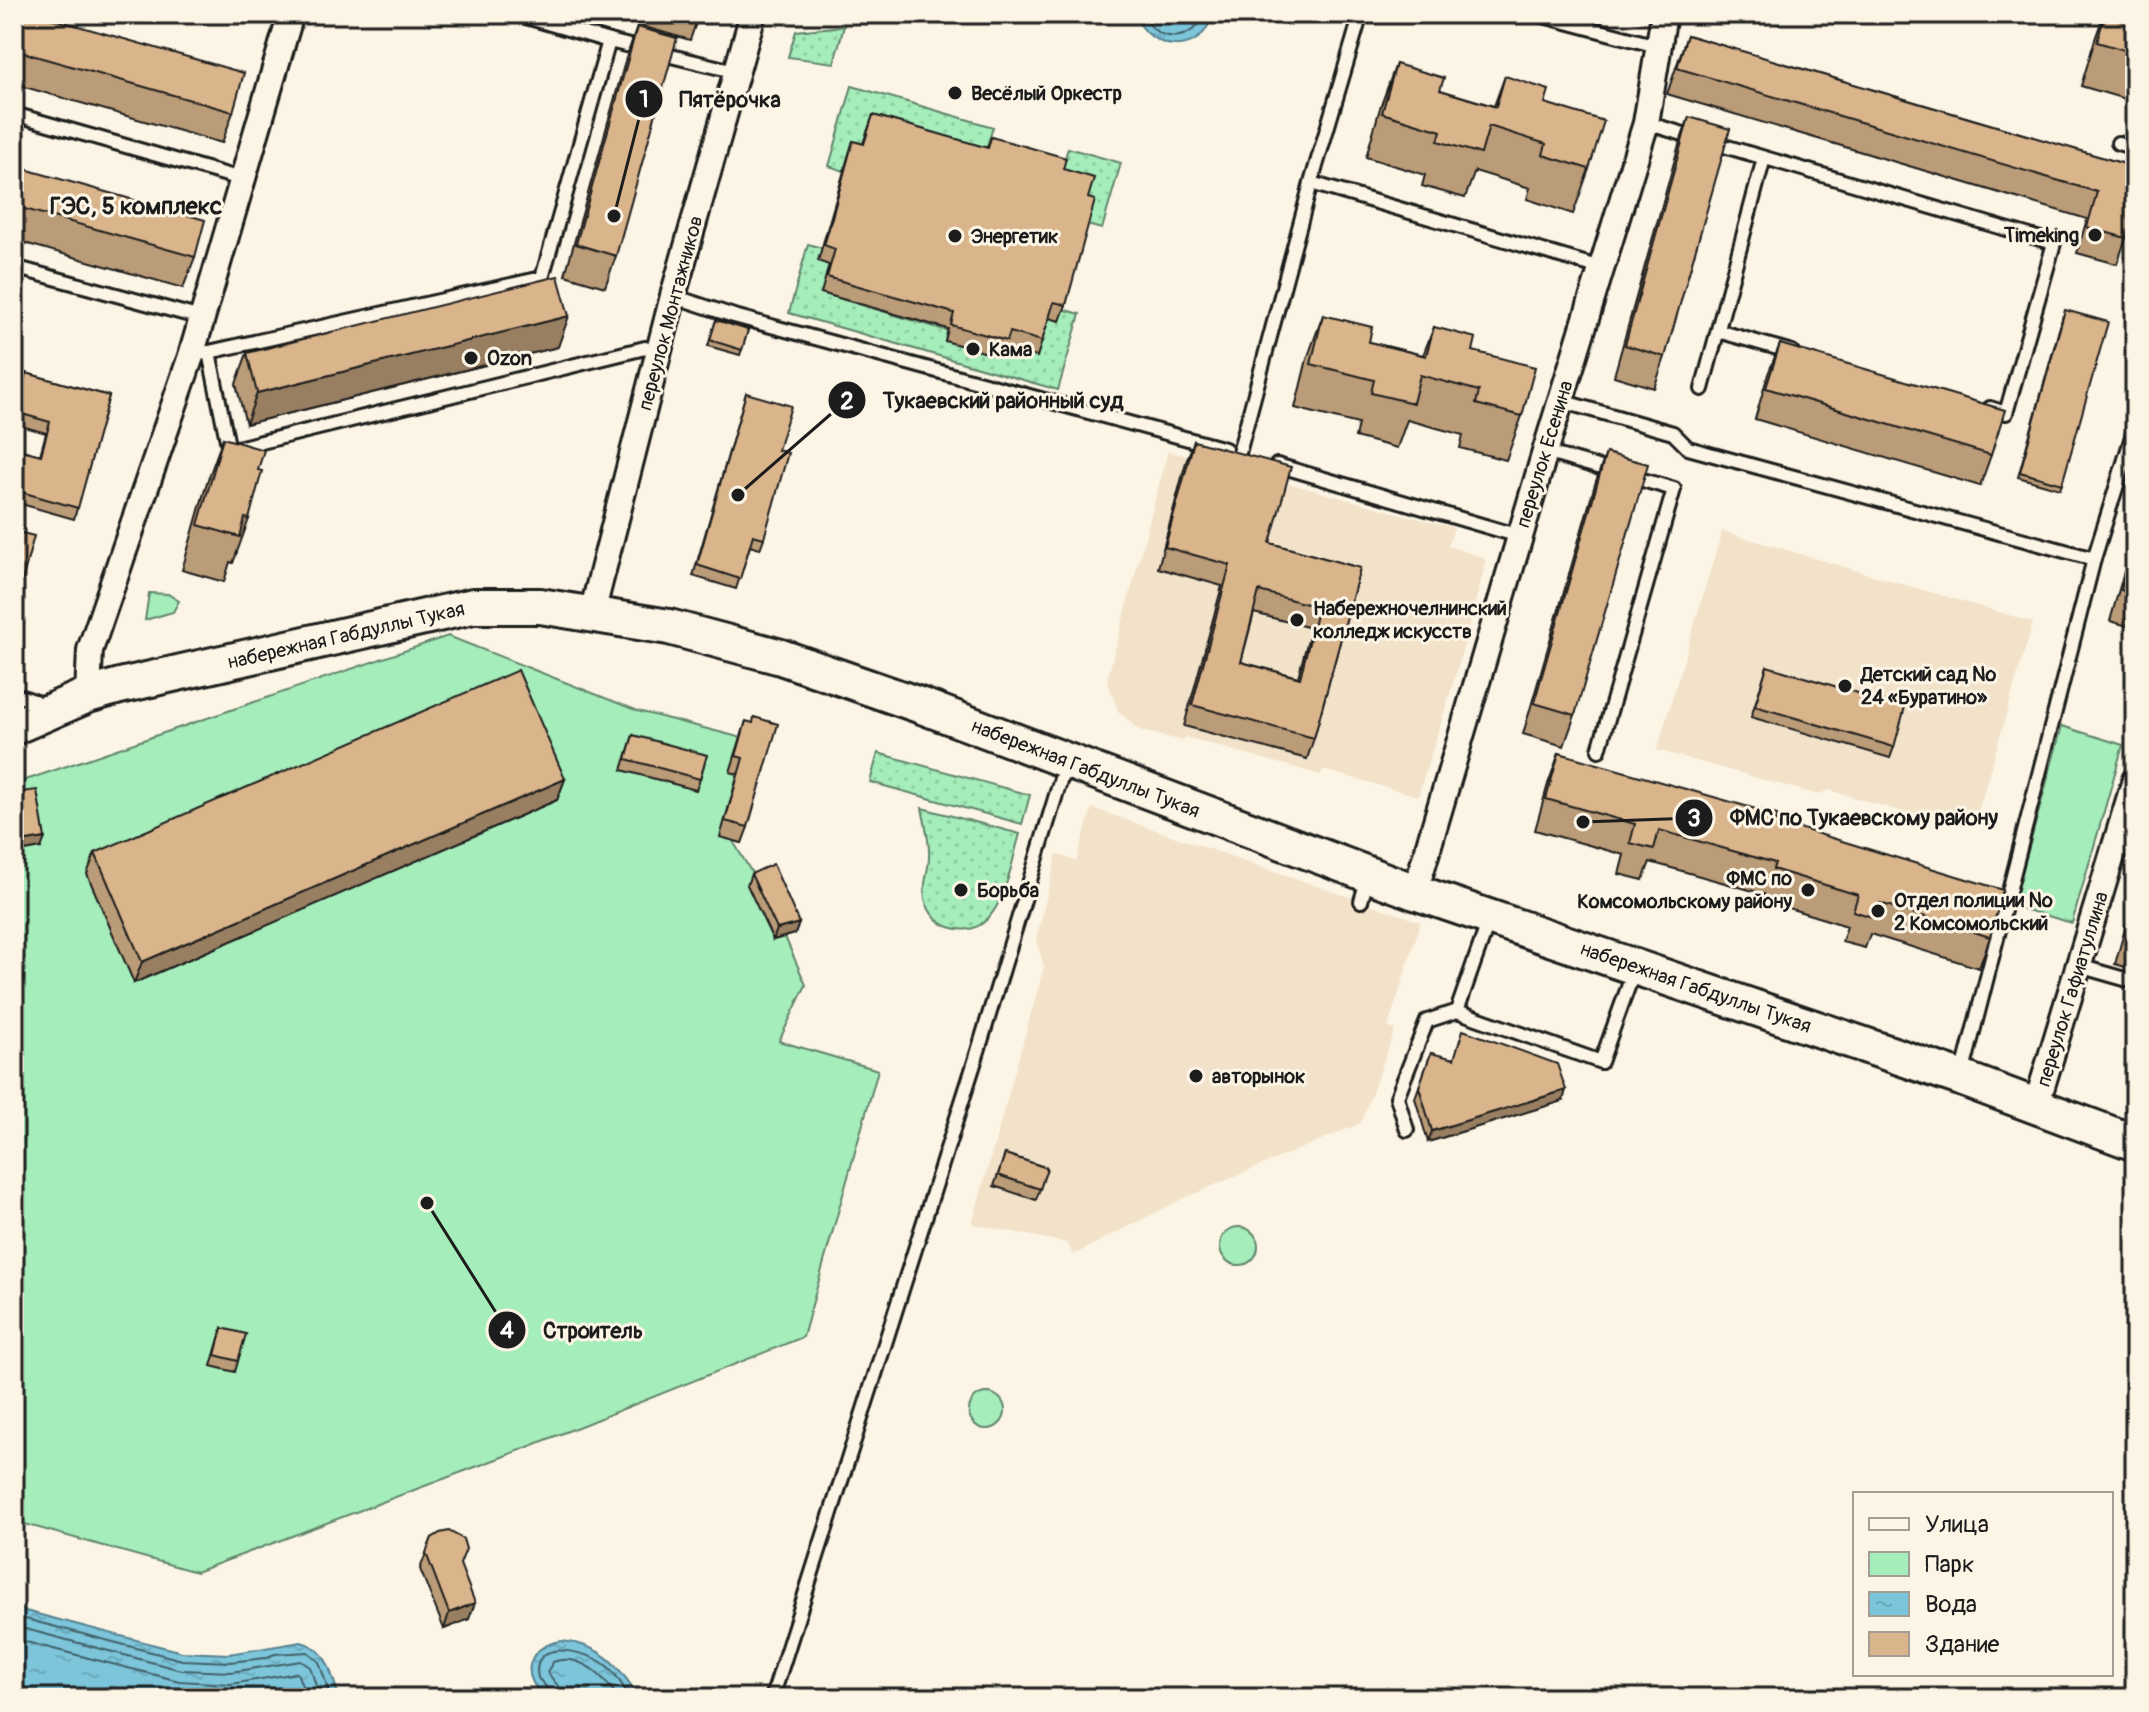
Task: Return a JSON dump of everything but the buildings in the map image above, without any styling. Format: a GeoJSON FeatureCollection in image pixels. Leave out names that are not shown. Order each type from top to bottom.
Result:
{"type":"FeatureCollection","features":[{"type":"Feature","properties":{"kind":"main road","name":"набережная Габдуллы Тукая"},"geometry":{"type":"LineString","coordinates":[[14,727],[88,695],[473,606],[540,606],[669,627],[781,657],[1067,760],[1365,888],[1415,892],[1961,1078],[2135,1143]]}},
{"type":"Feature","properties":{"kind":"street"},"geometry":{"type":"LineString","coordinates":[[88,695],[90,650],[200,354],[201,318],[291,14]]}},
{"type":"Feature","properties":{"kind":"street","name":"переулок Монтажников"},"geometry":{"type":"LineString","coordinates":[[592,613],[673,296],[753,14]]}},
{"type":"Feature","properties":{"kind":"street","name":"переулок Есенина"},"geometry":{"type":"LineString","coordinates":[[1415,892],[1519,536],[1646,123],[1664,14]]}},
{"type":"Feature","properties":{"kind":"street","name":"переулок Гафиатуллина"},"geometry":{"type":"LineString","coordinates":[[2036,1106],[2135,780]]}},
{"type":"Feature","properties":{"kind":"lane"},"geometry":{"type":"LineString","coordinates":[[516,14],[609,41],[737,72]]}},
{"type":"Feature","properties":{"kind":"lane"},"geometry":{"type":"LineString","coordinates":[[1239,453],[1311,183],[1361,14]]}},
{"type":"Feature","properties":{"kind":"lane"},"geometry":{"type":"LineString","coordinates":[[1536,14],[1657,46]]}},
{"type":"Feature","properties":{"kind":"lane"},"geometry":{"type":"LineString","coordinates":[[609,41],[542,278],[200,354],[229,450],[645,348]]}},
{"type":"Feature","properties":{"kind":"lane"},"geometry":{"type":"LineString","coordinates":[[14,114],[241,179]]}},
{"type":"Feature","properties":{"kind":"lane"},"geometry":{"type":"LineString","coordinates":[[1646,123],[2054,243],[2006,413],[1976,404]]}},
{"type":"Feature","properties":{"kind":"lane"},"geometry":{"type":"LineString","coordinates":[[2118,143],[2135,148]]}},
{"type":"Feature","properties":{"kind":"lane"},"geometry":{"type":"LineString","coordinates":[[1702,389],[1764,158]]}},
{"type":"Feature","properties":{"kind":"lane"},"geometry":{"type":"LineString","coordinates":[[1311,183],[1601,268]]}},
{"type":"Feature","properties":{"kind":"lane"},"geometry":{"type":"LineString","coordinates":[[14,267],[201,318]]}},
{"type":"Feature","properties":{"kind":"lane"},"geometry":{"type":"LineString","coordinates":[[673,296],[734,316],[1254,458]]}},
{"type":"Feature","properties":{"kind":"lane"},"geometry":{"type":"LineString","coordinates":[[1718,331],[1809,357]]}},
{"type":"Feature","properties":{"kind":"lane"},"geometry":{"type":"LineString","coordinates":[[1561,401],[1673,433],[1688,448],[2094,559]]}},
{"type":"Feature","properties":{"kind":"lane"},"geometry":{"type":"LineString","coordinates":[[1961,1078],[2094,559],[2135,427]]}},
{"type":"Feature","properties":{"kind":"lane"},"geometry":{"type":"LineString","coordinates":[[1545,452],[1674,489],[1599,750]]}},
{"type":"Feature","properties":{"kind":"lane"},"geometry":{"type":"LineString","coordinates":[[1269,462],[1519,536]]}},
{"type":"Feature","properties":{"kind":"lane"},"geometry":{"type":"LineString","coordinates":[[14,694],[55,708]]}},
{"type":"Feature","properties":{"kind":"lane"},"geometry":{"type":"LineString","coordinates":[[772,1698],[960,1111],[1067,760]]}},
{"type":"Feature","properties":{"kind":"lane"},"geometry":{"type":"LineString","coordinates":[[1457,1011],[1490,917]]}},
{"type":"Feature","properties":{"kind":"lane"},"geometry":{"type":"LineString","coordinates":[[2079,966],[2135,982]]}},
{"type":"Feature","properties":{"kind":"lane"},"geometry":{"type":"LineString","coordinates":[[1407,1130],[1397,1097],[1427,1021],[1457,1011],[1601,1062],[1635,967]]}},
{"type":"Feature","properties":{"kind":"shaded area","name":"Набережночелнинский колледж искусств"},"geometry":{"type":"Polygon","coordinates":[[[1168,451],[1454,528],[1448,546],[1482,557],[1486,562],[1455,678],[1418,796],[1323,770],[1321,775],[1185,737],[1183,741],[1139,730],[1118,711],[1107,680],[1168,451]]]}},
{"type":"Feature","properties":{"kind":"shaded area","name":"Детский сад № 24 «Буратино»"},"geometry":{"type":"Polygon","coordinates":[[[1722,531],[2033,622],[1974,826],[1948,825],[1828,790],[1818,795],[1657,750],[1722,531]]]}},
{"type":"Feature","properties":{"kind":"shaded area","name":"авторынок"},"geometry":{"type":"Polygon","coordinates":[[[1092,808],[1421,922],[1388,1027],[1395,1030],[1361,1123],[1182,1199],[1073,1255],[1067,1243],[972,1224],[1044,967],[1036,940],[1057,854],[1076,861],[1092,808]]]}},
{"type":"Feature","properties":{"kind":"green space"},"geometry":{"type":"Polygon","coordinates":[[[844,26],[834,63],[788,57],[796,31],[844,26]]]}},
{"type":"Feature","properties":{"kind":"green space"},"geometry":{"type":"Polygon","coordinates":[[[852,86],[993,127],[982,164],[867,131],[858,160],[844,171],[829,166],[852,86]]]}},
{"type":"Feature","properties":{"kind":"green space"},"geometry":{"type":"Polygon","coordinates":[[[1068,148],[1121,163],[1102,229],[1087,225],[1057,185],[1068,148]]]}},
{"type":"Feature","properties":{"kind":"green space"},"geometry":{"type":"Polygon","coordinates":[[[808,244],[822,248],[818,261],[829,265],[822,293],[1004,348],[1063,309],[1080,314],[1058,390],[789,313],[808,244]]]}},
{"type":"Feature","properties":{"kind":"green space"},"geometry":{"type":"Polygon","coordinates":[[[149,593],[168,594],[179,601],[173,612],[145,620],[149,593]]]}},
{"type":"Feature","properties":{"kind":"green space"},"geometry":{"type":"Polygon","coordinates":[[[448,636],[638,711],[746,739],[772,740],[742,843],[733,841],[756,880],[789,915],[795,934],[785,937],[806,985],[779,1041],[878,1070],[803,1337],[518,1451],[196,1572],[14,1521],[14,784],[448,636]]]}},
{"type":"Feature","properties":{"kind":"green space"},"geometry":{"type":"Polygon","coordinates":[[[2062,726],[2123,745],[2072,923],[2013,906],[2062,726]]]}},
{"type":"Feature","properties":{"kind":"green space"},"geometry":{"type":"Polygon","coordinates":[[[878,753],[1030,795],[1022,824],[870,782],[878,753]]]}},
{"type":"Feature","properties":{"kind":"green space"},"geometry":{"type":"Polygon","coordinates":[[[922,808],[1020,834],[1001,898],[982,923],[969,929],[948,927],[939,921],[925,899],[929,845],[922,808]]]}},
{"type":"Feature","properties":{"kind":"green space"},"geometry":{"type":"Polygon","coordinates":[[[1239,1227],[1253,1232],[1258,1246],[1253,1260],[1239,1265],[1225,1260],[1220,1246],[1225,1232],[1239,1227]]]}},
{"type":"Feature","properties":{"kind":"green space"},"geometry":{"type":"Polygon","coordinates":[[[987,1393],[1000,1398],[1005,1411],[1000,1424],[987,1429],[974,1424],[969,1411],[974,1398],[987,1393]]]}},
{"type":"Feature","properties":{"kind":"water"},"geometry":{"type":"Polygon","coordinates":[[[1135,14],[1212,14],[1207,28],[1198,38],[1187,44],[1175,45],[1152,37],[1135,14]]]}},
{"type":"Feature","properties":{"kind":"water"},"geometry":{"type":"Polygon","coordinates":[[[14,1608],[182,1652],[229,1654],[301,1642],[311,1645],[323,1657],[340,1698],[14,1698],[14,1608]]]}},
{"type":"Feature","properties":{"kind":"water"},"geometry":{"type":"Polygon","coordinates":[[[562,1641],[599,1652],[624,1676],[639,1698],[542,1698],[544,1696],[531,1679],[531,1662],[542,1648],[562,1641]]]}},
{"type":"Feature","properties":{"kind":"place","name":"Весёлый Оркестр"},"geometry":{"type":"Point","coordinates":[955,93]}},
{"type":"Feature","properties":{"kind":"place","name":"Пятёрочка"},"geometry":{"type":"Point","coordinates":[614,216]}},
{"type":"Feature","properties":{"kind":"place","name":"Timeking"},"geometry":{"type":"Point","coordinates":[2095,235]}},
{"type":"Feature","properties":{"kind":"place","name":"Энергетик"},"geometry":{"type":"Point","coordinates":[955,236]}},
{"type":"Feature","properties":{"kind":"place","name":"Кама"},"geometry":{"type":"Point","coordinates":[973,349]}},
{"type":"Feature","properties":{"kind":"place","name":"Ozon"},"geometry":{"type":"Point","coordinates":[471,358]}},
{"type":"Feature","properties":{"kind":"place","name":"Тукаевский районный суд"},"geometry":{"type":"Point","coordinates":[738,495]}},
{"type":"Feature","properties":{"kind":"place","name":"Набережночелнинский колледж искусств"},"geometry":{"type":"Point","coordinates":[1297,620]}},
{"type":"Feature","properties":{"kind":"place","name":"Детский сад № 24 «Буратино»"},"geometry":{"type":"Point","coordinates":[1845,686]}},
{"type":"Feature","properties":{"kind":"place","name":"ФМС по Тукаевскому району"},"geometry":{"type":"Point","coordinates":[1583,822]}},
{"type":"Feature","properties":{"kind":"place","name":"Борьба"},"geometry":{"type":"Point","coordinates":[961,890]}},
{"type":"Feature","properties":{"kind":"place","name":"ФМС по Комсомольскому району"},"geometry":{"type":"Point","coordinates":[1808,890]}},
{"type":"Feature","properties":{"kind":"place","name":"Отдел полиции № 2 Комсомольский"},"geometry":{"type":"Point","coordinates":[1878,911]}},
{"type":"Feature","properties":{"kind":"place","name":"авторынок"},"geometry":{"type":"Point","coordinates":[1196,1076]}},
{"type":"Feature","properties":{"kind":"place","name":"Строитель"},"geometry":{"type":"Point","coordinates":[427,1203]}},
{"type":"Feature","properties":{"kind":"district","name":"ГЭС, 5 комплекс"},"geometry":{"type":"Point","coordinates":[136,206]}}]}
